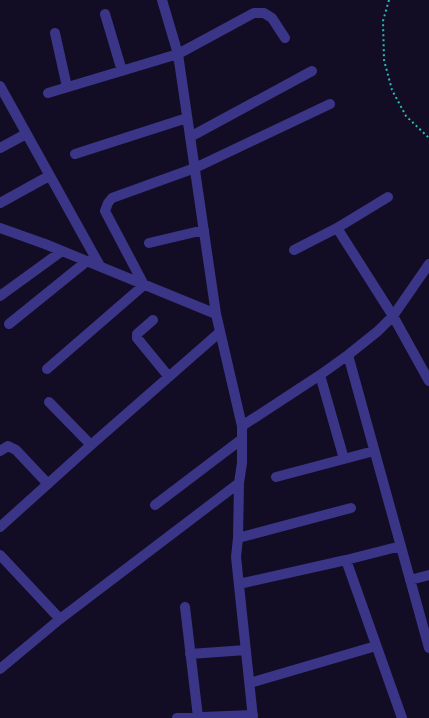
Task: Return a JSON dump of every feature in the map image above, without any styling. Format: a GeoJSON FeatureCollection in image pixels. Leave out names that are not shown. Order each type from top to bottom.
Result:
{"type":"FeatureCollection","features":[{"type":"Feature","properties":{"kind":"street"},"geometry":{"type":"LineString","coordinates":[[162,0],[178,54],[216,314],[242,426],[242,463],[239,483],[238,538],[236,556],[253,717],[177,718]]}},
{"type":"Feature","properties":{"kind":"street"},"geometry":{"type":"LineString","coordinates":[[48,93],[178,54],[254,13],[264,13],[272,18],[285,38]]}},
{"type":"Feature","properties":{"kind":"street"},"geometry":{"type":"LineString","coordinates":[[105,14],[122,71]]}},
{"type":"Feature","properties":{"kind":"street"},"geometry":{"type":"LineString","coordinates":[[54,33],[67,87]]}},
{"type":"Feature","properties":{"kind":"street"},"geometry":{"type":"LineString","coordinates":[[190,137],[312,71]]}},
{"type":"Feature","properties":{"kind":"street"},"geometry":{"type":"LineString","coordinates":[[0,86],[100,266]]}},
{"type":"Feature","properties":{"kind":"street"},"geometry":{"type":"LineString","coordinates":[[144,284],[105,211],[112,198],[195,168],[330,104]]}},
{"type":"Feature","properties":{"kind":"street"},"geometry":{"type":"LineString","coordinates":[[76,154],[187,118]]}},
{"type":"Feature","properties":{"kind":"street"},"geometry":{"type":"LineString","coordinates":[[0,148],[26,134]]}},
{"type":"Feature","properties":{"kind":"street"},"geometry":{"type":"LineString","coordinates":[[0,203],[49,176]]}},
{"type":"Feature","properties":{"kind":"street"},"geometry":{"type":"LineString","coordinates":[[294,250],[337,228],[388,197]]}},
{"type":"Feature","properties":{"kind":"street"},"geometry":{"type":"LineString","coordinates":[[0,228],[45,244],[216,314]]}},
{"type":"Feature","properties":{"kind":"street"},"geometry":{"type":"LineString","coordinates":[[337,228],[393,316],[429,381]]}},
{"type":"Feature","properties":{"kind":"street"},"geometry":{"type":"LineString","coordinates":[[149,243],[204,230]]}},
{"type":"Feature","properties":{"kind":"street"},"geometry":{"type":"LineString","coordinates":[[0,296],[62,251]]}},
{"type":"Feature","properties":{"kind":"street"},"geometry":{"type":"LineString","coordinates":[[9,324],[87,261]]}},
{"type":"Feature","properties":{"kind":"street"},"geometry":{"type":"LineString","coordinates":[[242,426],[320,375],[378,331],[393,316],[429,264]]}},
{"type":"Feature","properties":{"kind":"street"},"geometry":{"type":"LineString","coordinates":[[47,370],[144,284]]}},
{"type":"Feature","properties":{"kind":"street"},"geometry":{"type":"LineString","coordinates":[[153,320],[137,334],[137,338],[169,377]]}},
{"type":"Feature","properties":{"kind":"street"},"geometry":{"type":"LineString","coordinates":[[0,527],[220,332]]}},
{"type":"Feature","properties":{"kind":"street"},"geometry":{"type":"LineString","coordinates":[[348,355],[429,648]]}},
{"type":"Feature","properties":{"kind":"street"},"geometry":{"type":"LineString","coordinates":[[320,375],[344,459]]}},
{"type":"Feature","properties":{"kind":"street"},"geometry":{"type":"LineString","coordinates":[[49,402],[91,445]]}},
{"type":"Feature","properties":{"kind":"street"},"geometry":{"type":"LineString","coordinates":[[155,505],[242,439]]}},
{"type":"Feature","properties":{"kind":"street"},"geometry":{"type":"LineString","coordinates":[[0,451],[8,446],[16,450],[48,484]]}},
{"type":"Feature","properties":{"kind":"street"},"geometry":{"type":"LineString","coordinates":[[276,477],[374,452]]}},
{"type":"Feature","properties":{"kind":"street"},"geometry":{"type":"LineString","coordinates":[[0,670],[60,619],[239,483]]}},
{"type":"Feature","properties":{"kind":"street"},"geometry":{"type":"LineString","coordinates":[[238,538],[351,508]]}},
{"type":"Feature","properties":{"kind":"street"},"geometry":{"type":"LineString","coordinates":[[239,584],[401,546]]}},
{"type":"Feature","properties":{"kind":"street"},"geometry":{"type":"LineString","coordinates":[[0,555],[60,619]]}},
{"type":"Feature","properties":{"kind":"street"},"geometry":{"type":"LineString","coordinates":[[346,560],[402,718]]}},
{"type":"Feature","properties":{"kind":"street"},"geometry":{"type":"LineString","coordinates":[[410,580],[429,575]]}},
{"type":"Feature","properties":{"kind":"street"},"geometry":{"type":"LineString","coordinates":[[185,607],[198,717]]}},
{"type":"Feature","properties":{"kind":"street"},"geometry":{"type":"LineString","coordinates":[[250,682],[376,646]]}},
{"type":"Feature","properties":{"kind":"street"},"geometry":{"type":"LineString","coordinates":[[190,654],[246,650]]}},
{"type":"Feature","properties":{"kind":"path"},"geometry":{"type":"LineString","coordinates":[[389,0],[383,21],[384,60],[392,90],[406,116],[429,138]]}}]}
